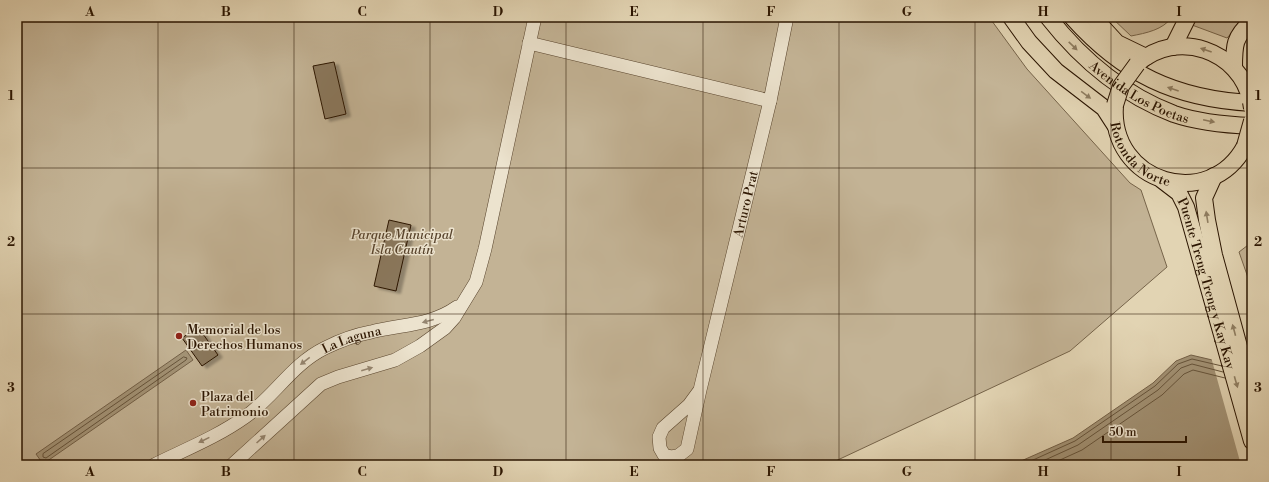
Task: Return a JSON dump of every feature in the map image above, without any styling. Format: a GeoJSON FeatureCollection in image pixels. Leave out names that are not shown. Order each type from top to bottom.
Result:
{"type":"FeatureCollection","features":[{"type":"Feature","properties":{"kind":"main road"},"geometry":{"type":"LineString","coordinates":[[1011,17],[1029,42],[1056,71],[1104,108],[1115,125]]}},
{"type":"Feature","properties":{"kind":"main road","name":"Avenida Los Poetas"},"geometry":{"type":"LineString","coordinates":[[1048,17],[1071,45],[1118,85],[1142,99],[1175,114],[1227,125],[1252,126]]}},
{"type":"Feature","properties":{"kind":"main road","name":"Avenida Los Poetas"},"geometry":{"type":"LineString","coordinates":[[1072,17],[1092,40],[1122,64],[1153,81],[1206,98],[1252,104]]}},
{"type":"Feature","properties":{"kind":"main road"},"geometry":{"type":"LineString","coordinates":[[1093,17],[1117,43],[1141,61],[1173,47],[1184,45],[1208,51],[1226,61],[1248,84],[1252,104]]}},
{"type":"Feature","properties":{"kind":"main road"},"geometry":{"type":"LineString","coordinates":[[1173,47],[1188,17]]}},
{"type":"Feature","properties":{"kind":"main road"},"geometry":{"type":"LineString","coordinates":[[1234,68],[1234,46],[1237,39],[1252,22]]}},
{"type":"Feature","properties":{"kind":"main road","name":"Rotonda Norte"},"geometry":{"type":"LineString","coordinates":[[1141,61],[1121,86],[1115,105],[1115,125],[1118,137],[1130,158],[1149,174],[1162,180],[1177,183],[1195,182],[1214,176],[1226,169],[1248,147],[1252,121]]}},
{"type":"Feature","properties":{"kind":"main road","name":"Puente Treng Treng y Kay Kay"},"geometry":{"type":"LineString","coordinates":[[1214,176],[1204,198],[1208,259],[1252,441]]}},
{"type":"Feature","properties":{"kind":"main road","name":"Puente Treng Treng y Kay Kay"},"geometry":{"type":"LineString","coordinates":[[1162,180],[1176,189],[1182,198],[1208,259],[1252,394]]}},
{"type":"Feature","properties":{"kind":"street","name":"La Laguna"},"geometry":{"type":"LineString","coordinates":[[232,465],[321,384],[338,377],[395,360],[420,346],[445,328],[454,318],[476,282],[485,249],[535,17]]}},
{"type":"Feature","properties":{"kind":"street","name":"Arturo Prat"},"geometry":{"type":"LineString","coordinates":[[700,390],[689,405],[663,428],[659,437],[660,448],[664,455],[670,457],[678,456],[687,449],[770,101],[787,17]]}},
{"type":"Feature","properties":{"kind":"street"},"geometry":{"type":"LineString","coordinates":[[529,43],[770,101]]}},
{"type":"Feature","properties":{"kind":"street","name":"La Laguna"},"geometry":{"type":"LineString","coordinates":[[154,465],[244,418],[300,365],[324,349],[370,332],[428,322],[444,316],[462,304]]}},
{"type":"Feature","properties":{"kind":"green space","name":"Parque Municipal Isla Cautín"},"geometry":{"type":"Polygon","coordinates":[[[17,17],[989,17],[1027,69],[1130,183],[1141,190],[1167,267],[1070,351],[827,465],[17,465],[17,17]]]}},
{"type":"Feature","properties":{"kind":"green space"},"geometry":{"type":"Polygon","coordinates":[[[1111,17],[1172,17],[1159,28],[1131,36],[1111,17]]]}},
{"type":"Feature","properties":{"kind":"green space"},"geometry":{"type":"Polygon","coordinates":[[[1196,17],[1246,17],[1227,38],[1192,25],[1196,17]]]}},
{"type":"Feature","properties":{"kind":"green space"},"geometry":{"type":"Polygon","coordinates":[[[1252,242],[1252,289],[1239,252],[1252,242]]]}},
{"type":"Feature","properties":{"kind":"water"},"geometry":{"type":"Polygon","coordinates":[[[186,350],[193,360],[43,464],[36,454],[186,350]]]}},
{"type":"Feature","properties":{"kind":"water"},"geometry":{"type":"Polygon","coordinates":[[[1191,355],[1225,363],[1252,465],[1012,465],[1073,438],[1153,383],[1176,361],[1191,355]]]}},
{"type":"Feature","properties":{"kind":"pier"},"geometry":{"type":"Polygon","coordinates":[[[1211,357],[1225,361],[1252,360],[1252,465],[1241,465],[1211,357]]]}},
{"type":"Feature","properties":{"kind":"building"},"geometry":{"type":"Polygon","coordinates":[[[334,62],[346,114],[325,119],[313,66],[334,62]]]}},
{"type":"Feature","properties":{"kind":"building"},"geometry":{"type":"Polygon","coordinates":[[[389,220],[411,225],[396,291],[374,286],[389,220]]]}},
{"type":"Feature","properties":{"kind":"building"},"geometry":{"type":"Polygon","coordinates":[[[198,327],[218,355],[202,366],[182,338],[198,327]]]}},
{"type":"Feature","properties":{"kind":"place","name":"Memorial de los Derechos Humanos"},"geometry":{"type":"Point","coordinates":[179,336]}},
{"type":"Feature","properties":{"kind":"place","name":"Plaza del Patrimonio"},"geometry":{"type":"Point","coordinates":[193,403]}}]}
